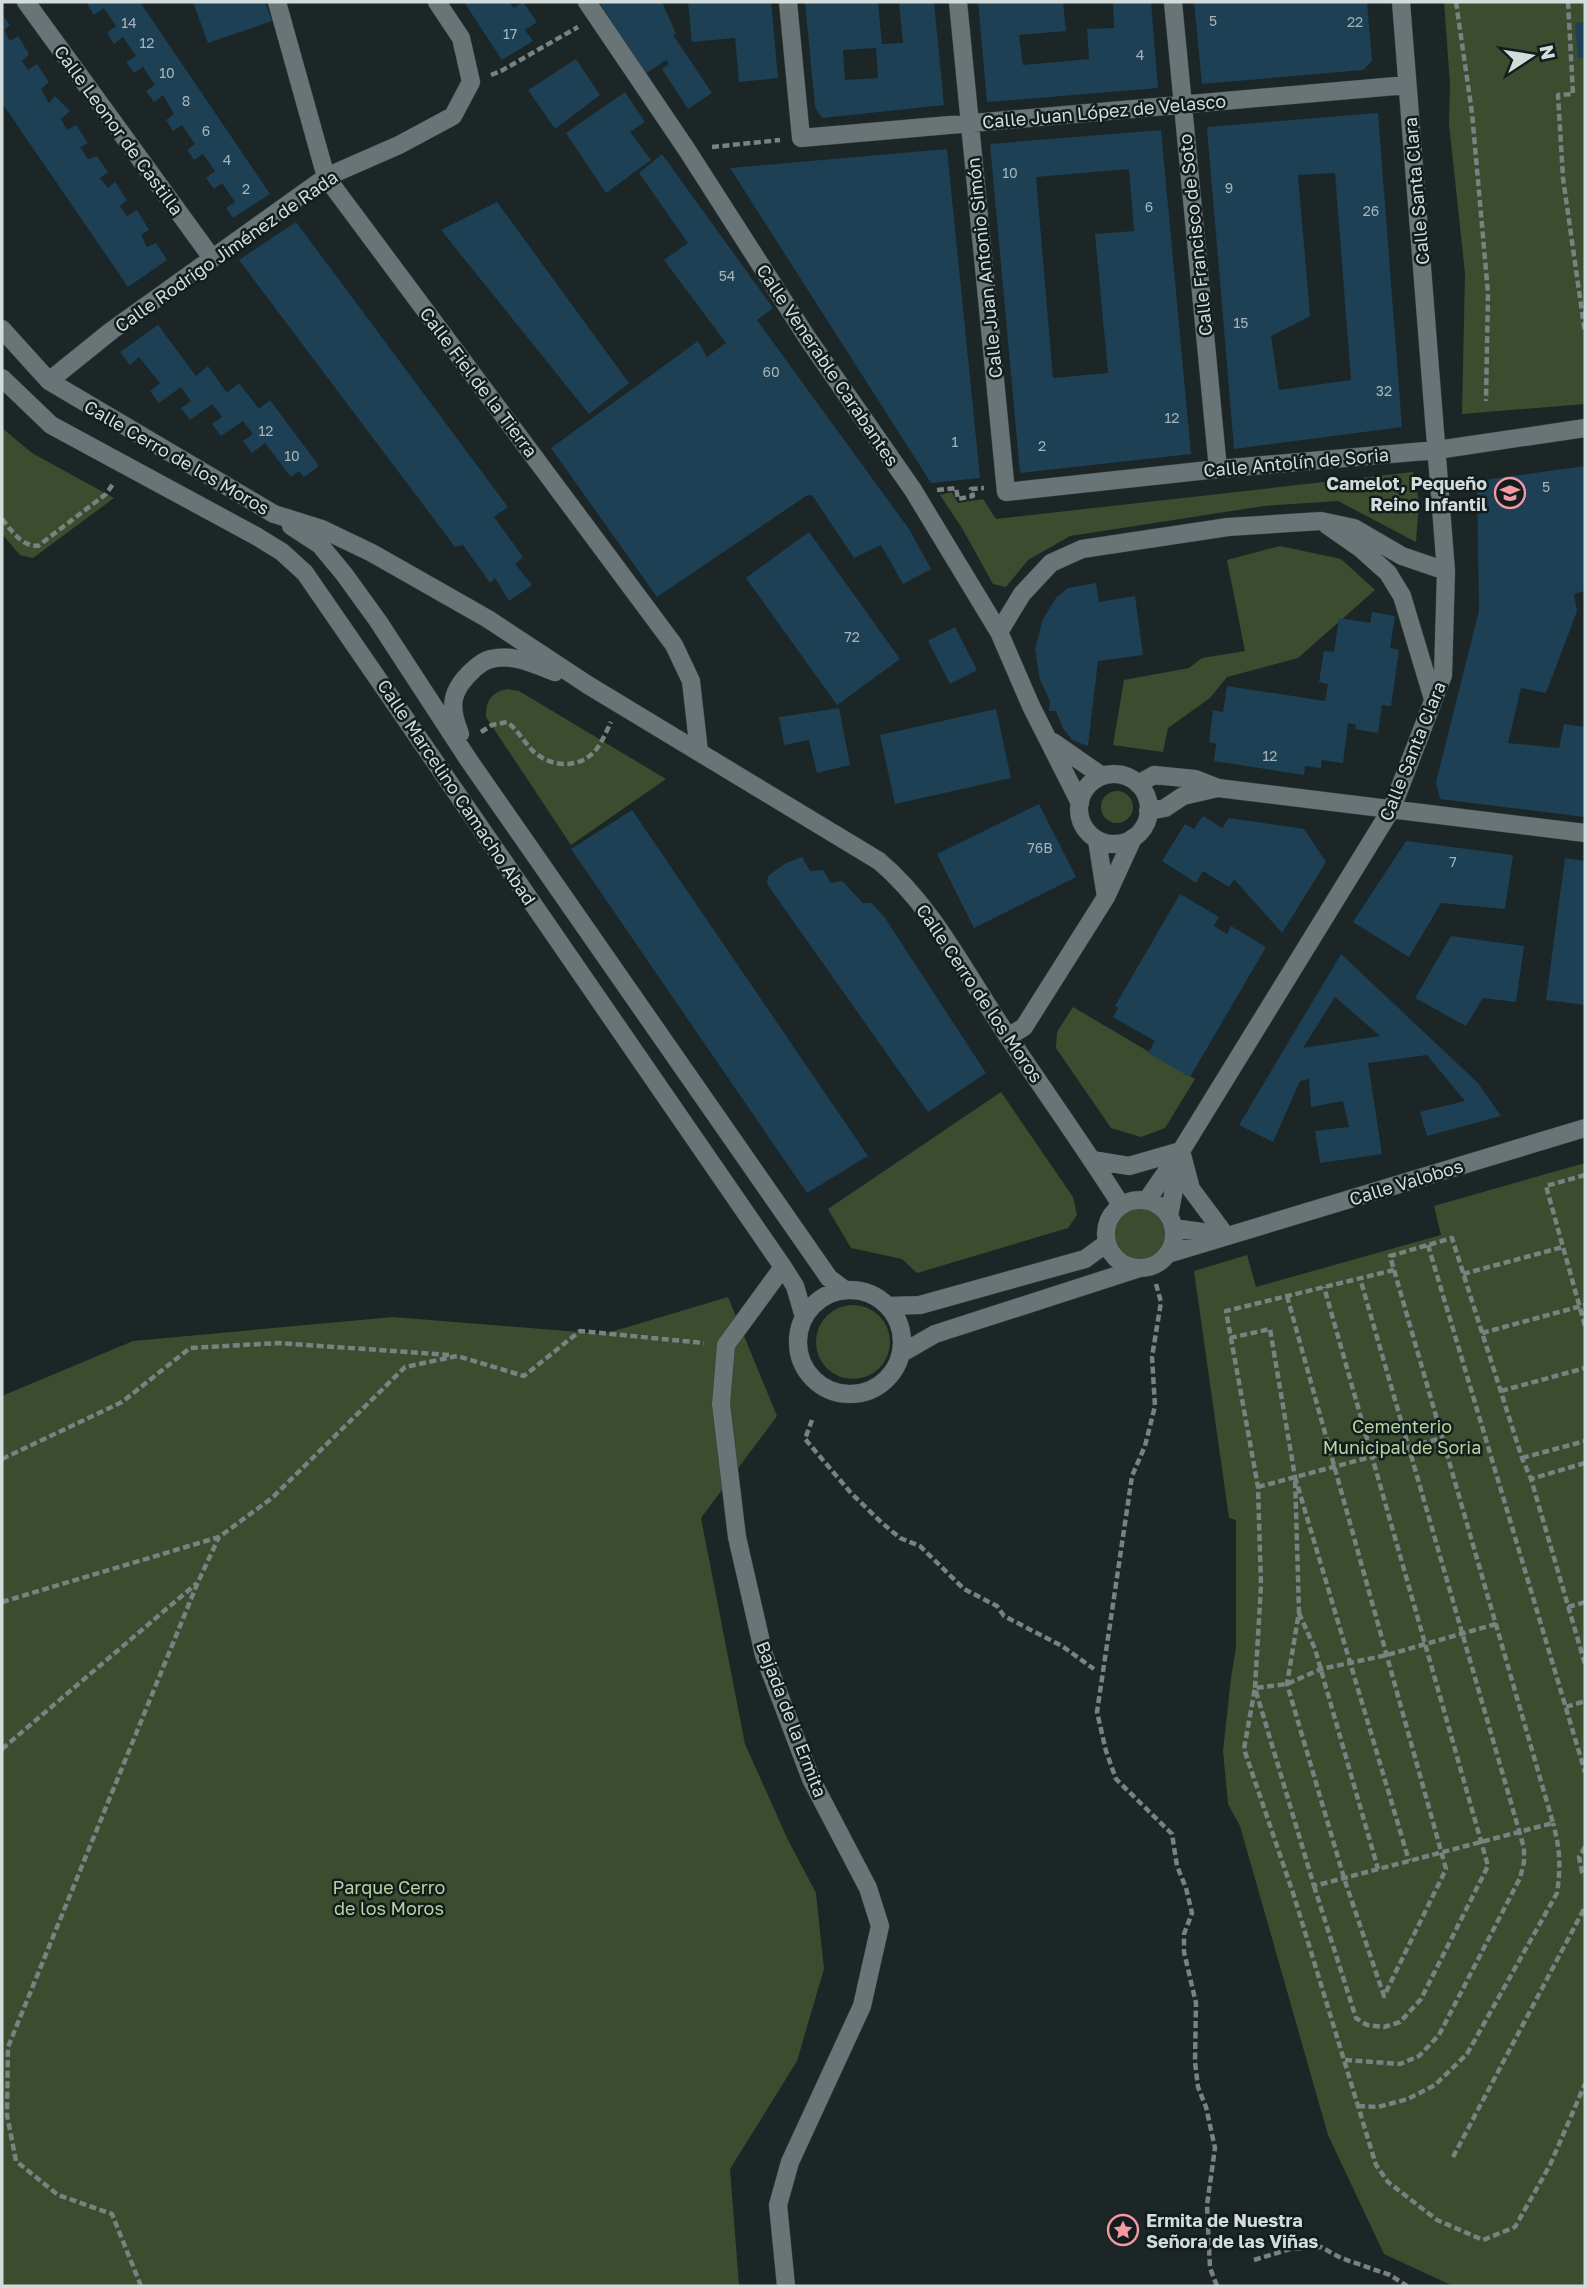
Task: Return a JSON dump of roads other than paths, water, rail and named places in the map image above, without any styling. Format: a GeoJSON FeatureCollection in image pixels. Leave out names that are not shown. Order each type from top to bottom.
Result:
{"type":"FeatureCollection","features":[{"type":"Feature","properties":{"kind":"street","name":"Calle Leonor de Castilla"},"geometry":{"type":"LineString","coordinates":[[26,2],[212,258]]}},
{"type":"Feature","properties":{"kind":"street","name":"Calle Fiel de la Tierra"},"geometry":{"type":"LineString","coordinates":[[277,2],[326,177],[674,645],[691,681],[699,752]]}},
{"type":"Feature","properties":{"kind":"street","name":"Calle Rodrigo Jiménez de Rada"},"geometry":{"type":"LineString","coordinates":[[49,381],[111,331],[326,177],[399,145],[453,116],[471,82],[461,38],[436,2]]}},
{"type":"Feature","properties":{"kind":"street","name":"Calle Venerable Carabantes"},"geometry":{"type":"LineString","coordinates":[[587,2],[687,150],[808,339],[913,490],[999,632],[1031,706],[1080,803]]}},
{"type":"Feature","properties":{"kind":"street","name":"Calle Juan López de Velasco"},"geometry":{"type":"LineString","coordinates":[[788,2],[802,138],[1408,85]]}},
{"type":"Feature","properties":{"kind":"street","name":"Calle Juan Antonio Simón"},"geometry":{"type":"LineString","coordinates":[[958,2],[1006,492]]}},
{"type":"Feature","properties":{"kind":"street","name":"Calle Francisco de Soto"},"geometry":{"type":"LineString","coordinates":[[1173,2],[1218,469]]}},
{"type":"Feature","properties":{"kind":"street","name":"Calle Santa Clara"},"geometry":{"type":"LineString","coordinates":[[1147,1200],[1181,1151],[1392,808],[1443,675],[1446,571],[1401,2]]}},
{"type":"Feature","properties":{"kind":"street","name":"Calle Cerro de los Moros"},"geometry":{"type":"LineString","coordinates":[[2,329],[49,381],[274,514],[322,529],[372,553],[488,619],[588,685],[879,861],[896,875],[930,914],[1008,1037],[1121,1205]]}},
{"type":"Feature","properties":{"kind":"street","name":"Calle Marcelino Camacho Abad"},"geometry":{"type":"LineString","coordinates":[[2,378],[51,425],[256,536],[282,552],[305,573],[783,1268],[795,1286],[804,1317]]}},
{"type":"Feature","properties":{"kind":"street","name":"Calle Antolín de Soria"},"geometry":{"type":"LineString","coordinates":[[1006,492],[1218,469],[1437,450],[1585,428]]}},
{"type":"Feature","properties":{"kind":"street","name":"Calle Marcelino Camacho Abad"},"geometry":{"type":"LineString","coordinates":[[274,514],[320,545],[344,574],[829,1278],[845,1290]]}},
{"type":"Feature","properties":{"kind":"street"},"geometry":{"type":"LineString","coordinates":[[1321,521],[1360,548],[1388,573],[1402,596],[1433,699]]}},
{"type":"Feature","properties":{"kind":"street"},"geometry":{"type":"LineString","coordinates":[[999,632],[1022,594],[1051,563],[1082,549],[1228,527],[1321,521],[1354,527],[1402,556],[1446,571]]}},
{"type":"Feature","properties":{"kind":"street","name":"Calle Cerro de los Moros"},"geometry":{"type":"LineString","coordinates":[[466,751],[453,716],[453,698],[461,681],[492,658],[522,660],[588,685]]}},
{"type":"Feature","properties":{"kind":"street","name":"Calle Venerable Carabantes"},"geometry":{"type":"LineString","coordinates":[[1050,740],[1102,776]]}},
{"type":"Feature","properties":{"kind":"street"},"geometry":{"type":"LineString","coordinates":[[1097,840],[1115,844],[1132,838],[1141,831],[1148,811],[1144,792],[1138,784],[1121,775],[1102,776],[1087,786],[1080,803],[1082,824],[1097,840],[1106,897]]}},
{"type":"Feature","properties":{"kind":"street"},"geometry":{"type":"LineString","coordinates":[[1138,784],[1154,775],[1195,779],[1218,788],[1585,833]]}},
{"type":"Feature","properties":{"kind":"street"},"geometry":{"type":"LineString","coordinates":[[1148,811],[1165,808],[1183,796],[1218,788]]}},
{"type":"Feature","properties":{"kind":"street"},"geometry":{"type":"LineString","coordinates":[[1008,1037],[1024,1027],[1106,897],[1132,838]]}},
{"type":"Feature","properties":{"kind":"street","name":"Calle Valobos"},"geometry":{"type":"LineString","coordinates":[[1168,1254],[1585,1128]]}},
{"type":"Feature","properties":{"kind":"street","name":"Calle Santa Clara"},"geometry":{"type":"LineString","coordinates":[[1171,1222],[1181,1151]]}},
{"type":"Feature","properties":{"kind":"street"},"geometry":{"type":"LineString","coordinates":[[1093,1160],[1129,1166],[1181,1151],[1191,1189],[1226,1236]]}},
{"type":"Feature","properties":{"kind":"street"},"geometry":{"type":"LineString","coordinates":[[902,1353],[935,1334],[1145,1267],[1168,1254],[1174,1237],[1171,1222],[1163,1209],[1147,1200],[1130,1201],[1121,1205],[1108,1222],[1107,1243],[1119,1261],[1145,1267]]}},
{"type":"Feature","properties":{"kind":"street","name":"Calle Valobos"},"geometry":{"type":"LineString","coordinates":[[1171,1222],[1226,1236]]}},
{"type":"Feature","properties":{"kind":"street"},"geometry":{"type":"LineString","coordinates":[[888,1306],[920,1305],[1072,1263],[1085,1259],[1107,1243]]}},
{"type":"Feature","properties":{"kind":"street","name":"Bajada de la Ermita"},"geometry":{"type":"LineString","coordinates":[[783,1268],[726,1345],[721,1404],[735,1524],[764,1655],[810,1779],[868,1888],[880,1926],[862,2006],[790,2162],[778,2205],[786,2286]]}},
{"type":"Feature","properties":{"kind":"street"},"geometry":{"type":"LineString","coordinates":[[845,1290],[876,1296],[888,1306],[898,1319],[902,1335],[902,1353],[895,1370],[883,1383],[868,1392],[850,1395],[832,1392],[817,1382],[805,1369],[799,1352],[799,1334],[804,1317],[816,1303],[829,1294],[845,1290]]}},
{"type":"Feature","properties":{"kind":"place","name":"Camelot, Pequeño Reino Infantil"},"geometry":{"type":"Point","coordinates":[1510,493]}},
{"type":"Feature","properties":{"kind":"place","name":"Ermita de Nuestra Señora de las Viñas"},"geometry":{"type":"Point","coordinates":[1123,2230]}},
{"type":"Feature","properties":{"kind":"park label","name":"Cementerio Municipal de Soria"},"geometry":{"type":"Point","coordinates":[1402,1436]}},
{"type":"Feature","properties":{"kind":"park label","name":"Parque Cerro de los Moros"},"geometry":{"type":"Point","coordinates":[389,1897]}}]}
